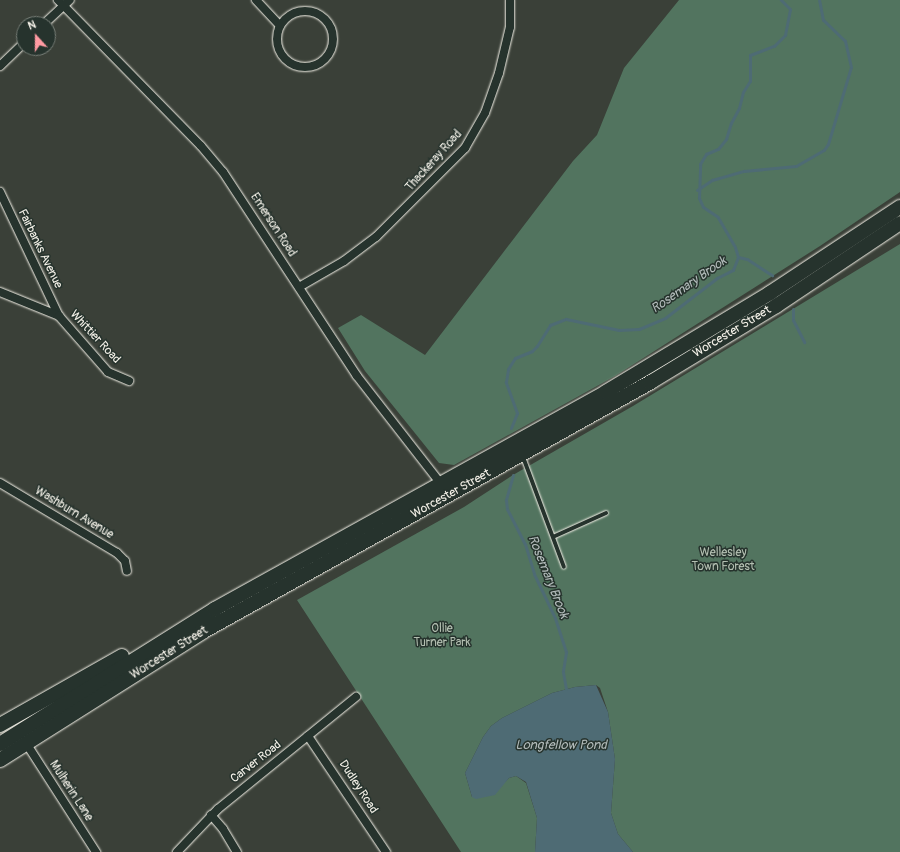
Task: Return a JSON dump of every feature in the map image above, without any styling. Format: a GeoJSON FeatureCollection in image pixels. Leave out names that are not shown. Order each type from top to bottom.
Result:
{"type":"FeatureCollection","features":[{"type":"Feature","properties":{"kind":"highway","name":"Worcester Street"},"geometry":{"type":"LineString","coordinates":[[0,744],[215,609],[584,406],[729,318],[900,207]]}},
{"type":"Feature","properties":{"kind":"highway","name":"Worcester Street"},"geometry":{"type":"LineString","coordinates":[[0,760],[199,634],[606,408],[761,315],[900,223]]}},
{"type":"Feature","properties":{"kind":"highway"},"geometry":{"type":"LineString","coordinates":[[0,725],[67,685],[215,609]]}},
{"type":"Feature","properties":{"kind":"street"},"geometry":{"type":"LineString","coordinates":[[256,0],[280,26]]}},
{"type":"Feature","properties":{"kind":"street","name":"Thackeray Road"},"geometry":{"type":"LineString","coordinates":[[299,288],[344,261],[376,237],[465,148],[485,113],[500,72],[510,27],[510,0]]}},
{"type":"Feature","properties":{"kind":"street"},"geometry":{"type":"LineString","coordinates":[[51,16],[64,2]]}},
{"type":"Feature","properties":{"kind":"street","name":"Emerson Road"},"geometry":{"type":"LineString","coordinates":[[64,2],[201,146],[246,205],[360,381],[441,484]]}},
{"type":"Feature","properties":{"kind":"street"},"geometry":{"type":"LineString","coordinates":[[304,11],[317,13],[331,28],[331,49],[326,57],[311,66],[293,65],[285,60],[278,48],[277,34],[280,26],[292,14],[304,11]]}},
{"type":"Feature","properties":{"kind":"street"},"geometry":{"type":"LineString","coordinates":[[0,66],[16,51]]}},
{"type":"Feature","properties":{"kind":"street","name":"Fairbanks Avenue"},"geometry":{"type":"LineString","coordinates":[[0,192],[59,316]]}},
{"type":"Feature","properties":{"kind":"street","name":"Whittier Road"},"geometry":{"type":"LineString","coordinates":[[0,292],[59,316],[108,372],[129,380]]}},
{"type":"Feature","properties":{"kind":"street","name":"Washburn Avenue"},"geometry":{"type":"LineString","coordinates":[[0,484],[117,553],[125,561],[127,571]]}},
{"type":"Feature","properties":{"kind":"street","name":"Carver Road"},"geometry":{"type":"LineString","coordinates":[[177,852],[211,815],[356,697]]}},
{"type":"Feature","properties":{"kind":"street","name":"Dudley Road"},"geometry":{"type":"LineString","coordinates":[[308,736],[386,852]]}},
{"type":"Feature","properties":{"kind":"street","name":"Mulherin Lane"},"geometry":{"type":"LineString","coordinates":[[26,743],[96,852]]}},
{"type":"Feature","properties":{"kind":"street"},"geometry":{"type":"LineString","coordinates":[[211,815],[224,829],[237,852]]}},
{"type":"Feature","properties":{"kind":"lane"},"geometry":{"type":"LineString","coordinates":[[522,455],[555,536],[564,566]]}},
{"type":"Feature","properties":{"kind":"lane"},"geometry":{"type":"LineString","coordinates":[[555,536],[606,512]]}},
{"type":"Feature","properties":{"kind":"green space"},"geometry":{"type":"Polygon","coordinates":[[[679,0],[900,0],[900,192],[820,246],[615,376],[454,465],[439,463],[365,371],[338,328],[361,315],[425,355],[573,161],[597,135],[624,68],[679,0]]]}},
{"type":"Feature","properties":{"kind":"green space","name":"Wellesley Town Forest"},"geometry":{"type":"Polygon","coordinates":[[[900,244],[900,852],[633,852],[618,834],[611,813],[615,759],[608,712],[600,688],[596,685],[575,687],[552,693],[502,718],[491,726],[483,737],[465,773],[472,797],[502,785],[509,778],[516,776],[526,783],[537,818],[535,852],[461,852],[297,600],[464,507],[513,475],[633,406],[900,244]]]}},
{"type":"Feature","properties":{"kind":"water","name":"Longfellow Pond"},"geometry":{"type":"Polygon","coordinates":[[[596,685],[608,712],[615,759],[611,813],[618,834],[633,852],[535,852],[537,818],[526,782],[516,776],[509,778],[495,795],[476,799],[472,797],[465,773],[483,737],[491,726],[502,718],[552,693],[575,687],[596,685]]]}},
{"type":"Feature","properties":{"kind":"waterway","name":"Rosemary Brook"},"geometry":{"type":"LineString","coordinates":[[511,428],[517,413],[506,382],[508,369],[515,358],[532,351],[537,346],[550,325],[566,319],[619,330],[639,329],[665,318],[717,278],[733,270],[738,257],[735,247],[718,217],[703,207],[699,198],[700,164],[706,154],[718,149],[726,139],[731,123],[739,108],[743,92],[750,81],[750,55],[774,46],[785,35],[790,9],[781,0]]}},
{"type":"Feature","properties":{"kind":"waterway","name":"Rosemary Brook"},"geometry":{"type":"LineString","coordinates":[[697,190],[712,180],[744,171],[796,166],[824,150],[828,144],[851,67],[845,41],[823,20],[819,0]]}},
{"type":"Feature","properties":{"kind":"waterway"},"geometry":{"type":"LineString","coordinates":[[738,257],[747,259],[772,275]]}},
{"type":"Feature","properties":{"kind":"waterway"},"geometry":{"type":"LineString","coordinates":[[793,309],[793,320],[804,342]]}},
{"type":"Feature","properties":{"kind":"waterway","name":"Rosemary Brook"},"geometry":{"type":"LineString","coordinates":[[513,475],[506,500],[507,509],[525,544],[534,574],[555,618],[566,652],[563,672],[566,689]]}},
{"type":"Feature","properties":{"kind":"park label","name":"Ollie Turner Park"},"geometry":{"type":"Point","coordinates":[442,636]}}]}
